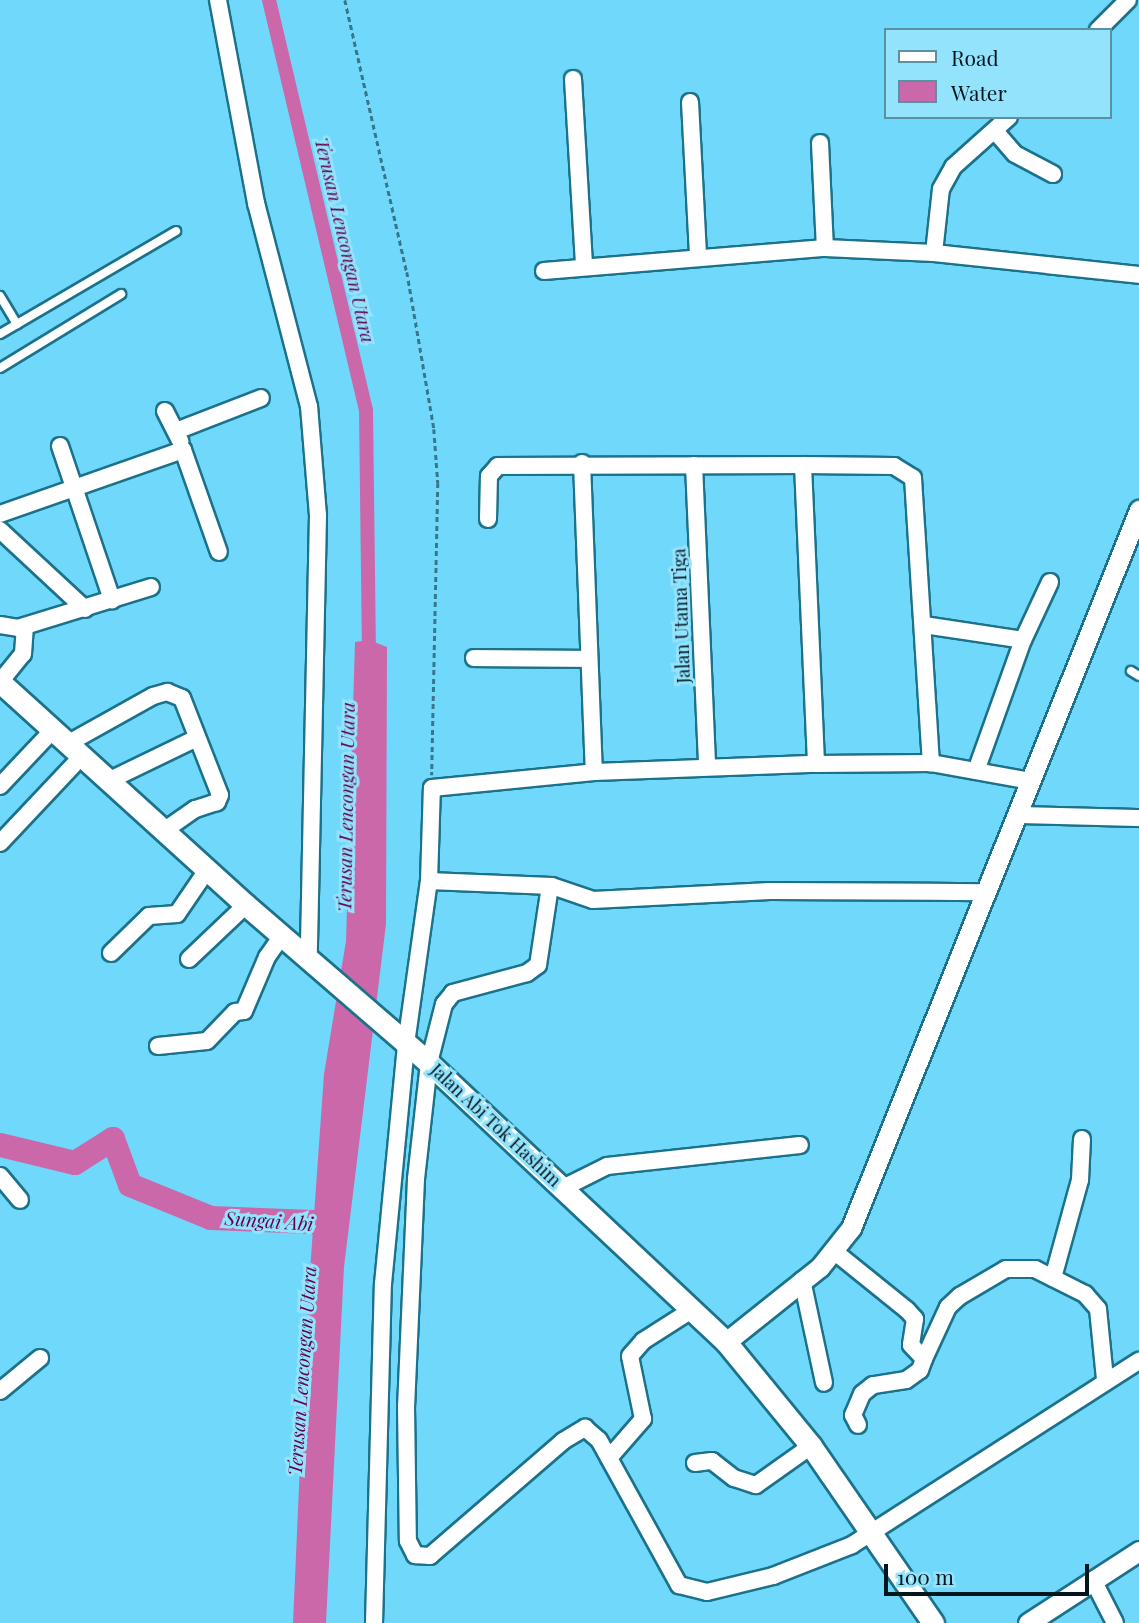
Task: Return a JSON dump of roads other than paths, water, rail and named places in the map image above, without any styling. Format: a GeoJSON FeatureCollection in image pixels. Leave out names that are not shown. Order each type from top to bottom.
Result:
{"type":"FeatureCollection","features":[{"type":"Feature","properties":{"kind":"main road","name":"Jalan Abi Tok Hashim"},"geometry":{"type":"LineString","coordinates":[[0,682],[281,937],[429,1063],[726,1342],[811,1446],[873,1530],[933,1623]]}},
{"type":"Feature","properties":{"kind":"street"},"geometry":{"type":"LineString","coordinates":[[218,0],[256,202],[309,406],[318,515],[309,959]]}},
{"type":"Feature","properties":{"kind":"street"},"geometry":{"type":"LineString","coordinates":[[1100,28],[1128,0]]}},
{"type":"Feature","properties":{"kind":"street"},"geometry":{"type":"LineString","coordinates":[[573,79],[584,265]]}},
{"type":"Feature","properties":{"kind":"street"},"geometry":{"type":"LineString","coordinates":[[690,102],[698,256]]}},
{"type":"Feature","properties":{"kind":"street"},"geometry":{"type":"LineString","coordinates":[[934,253],[941,188],[953,167],[1007,119]]}},
{"type":"Feature","properties":{"kind":"street"},"geometry":{"type":"LineString","coordinates":[[995,131],[1015,154],[1054,174]]}},
{"type":"Feature","properties":{"kind":"street"},"geometry":{"type":"LineString","coordinates":[[820,143],[824,247]]}},
{"type":"Feature","properties":{"kind":"street"},"geometry":{"type":"LineString","coordinates":[[544,271],[584,265],[824,247],[934,253],[1139,275]]}},
{"type":"Feature","properties":{"kind":"street"},"geometry":{"type":"LineString","coordinates":[[176,431],[261,398]]}},
{"type":"Feature","properties":{"kind":"street"},"geometry":{"type":"LineString","coordinates":[[165,411],[176,431],[219,552]]}},
{"type":"Feature","properties":{"kind":"street"},"geometry":{"type":"LineString","coordinates":[[60,446],[112,600]]}},
{"type":"Feature","properties":{"kind":"street"},"geometry":{"type":"LineString","coordinates":[[0,514],[183,450]]}},
{"type":"Feature","properties":{"kind":"street"},"geometry":{"type":"LineString","coordinates":[[582,463],[594,772]]}},
{"type":"Feature","properties":{"kind":"street"},"geometry":{"type":"LineString","coordinates":[[488,519],[494,469],[582,463],[894,466],[911,474],[917,501],[931,763]]}},
{"type":"Feature","properties":{"kind":"street","name":"Jalan Utama Tiga"},"geometry":{"type":"LineString","coordinates":[[694,465],[707,766]]}},
{"type":"Feature","properties":{"kind":"street"},"geometry":{"type":"LineString","coordinates":[[803,465],[816,764]]}},
{"type":"Feature","properties":{"kind":"street"},"geometry":{"type":"LineString","coordinates":[[726,1342],[835,1252],[878,1170],[985,892],[1139,510]]}},
{"type":"Feature","properties":{"kind":"street"},"geometry":{"type":"LineString","coordinates":[[0,530],[85,609]]}},
{"type":"Feature","properties":{"kind":"street"},"geometry":{"type":"LineString","coordinates":[[976,771],[1023,639],[1050,582]]}},
{"type":"Feature","properties":{"kind":"street"},"geometry":{"type":"LineString","coordinates":[[0,625],[25,626],[151,587]]}},
{"type":"Feature","properties":{"kind":"street"},"geometry":{"type":"LineString","coordinates":[[923,625],[1023,639]]}},
{"type":"Feature","properties":{"kind":"street"},"geometry":{"type":"LineString","coordinates":[[0,682],[23,654],[25,626]]}},
{"type":"Feature","properties":{"kind":"street"},"geometry":{"type":"LineString","coordinates":[[474,658],[589,659]]}},
{"type":"Feature","properties":{"kind":"street"},"geometry":{"type":"LineString","coordinates":[[0,786],[118,712],[167,692],[175,693],[187,704],[195,739],[220,787],[219,799],[185,814],[163,831]]}},
{"type":"Feature","properties":{"kind":"street"},"geometry":{"type":"LineString","coordinates":[[108,781],[195,739]]}},
{"type":"Feature","properties":{"kind":"street"},"geometry":{"type":"LineString","coordinates":[[0,843],[66,744]]}},
{"type":"Feature","properties":{"kind":"street"},"geometry":{"type":"LineString","coordinates":[[374,1623],[383,1284],[400,1038],[429,881],[432,789],[594,772],[816,764],[931,763],[1031,781]]}},
{"type":"Feature","properties":{"kind":"street"},"geometry":{"type":"LineString","coordinates":[[1018,815],[1139,818]]}},
{"type":"Feature","properties":{"kind":"street"},"geometry":{"type":"LineString","coordinates":[[111,953],[149,916],[177,914],[208,870]]}},
{"type":"Feature","properties":{"kind":"street"},"geometry":{"type":"LineString","coordinates":[[429,881],[550,886],[593,900],[770,891],[985,892]]}},
{"type":"Feature","properties":{"kind":"street"},"geometry":{"type":"LineString","coordinates":[[550,886],[538,965],[527,973],[453,993],[444,1004],[429,1063],[416,1180],[406,1406],[412,1551],[430,1556],[580,1429],[595,1434],[649,1526],[673,1579],[697,1591],[773,1576],[852,1545],[1105,1379],[1139,1361]]}},
{"type":"Feature","properties":{"kind":"street"},"geometry":{"type":"LineString","coordinates":[[189,959],[246,905]]}},
{"type":"Feature","properties":{"kind":"street"},"geometry":{"type":"LineString","coordinates":[[158,1046],[207,1041],[235,1012],[244,1011],[267,957],[281,937]]}},
{"type":"Feature","properties":{"kind":"street"},"geometry":{"type":"LineString","coordinates":[[1054,1278],[1080,1180],[1082,1139]]}},
{"type":"Feature","properties":{"kind":"street"},"geometry":{"type":"LineString","coordinates":[[563,1188],[607,1166],[800,1145]]}},
{"type":"Feature","properties":{"kind":"street"},"geometry":{"type":"LineString","coordinates":[[0,1176],[20,1200]]}},
{"type":"Feature","properties":{"kind":"street"},"geometry":{"type":"LineString","coordinates":[[835,1252],[915,1319],[911,1345],[924,1359]]}},
{"type":"Feature","properties":{"kind":"street"},"geometry":{"type":"LineString","coordinates":[[858,1425],[853,1415],[862,1394],[873,1385],[906,1380],[920,1370],[948,1307],[960,1296],[1006,1269],[1035,1269],[1084,1294],[1098,1310],[1105,1379]]}},
{"type":"Feature","properties":{"kind":"street"},"geometry":{"type":"LineString","coordinates":[[802,1280],[824,1383]]}},
{"type":"Feature","properties":{"kind":"street"},"geometry":{"type":"LineString","coordinates":[[609,1458],[639,1429],[643,1419],[630,1356],[643,1340],[693,1309]]}},
{"type":"Feature","properties":{"kind":"street"},"geometry":{"type":"LineString","coordinates":[[0,1391],[40,1358]]}},
{"type":"Feature","properties":{"kind":"street"},"geometry":{"type":"LineString","coordinates":[[695,1463],[712,1461],[734,1478],[755,1485],[811,1446]]}},
{"type":"Feature","properties":{"kind":"street"},"geometry":{"type":"LineString","coordinates":[[1028,1623],[1139,1551]]}},
{"type":"Feature","properties":{"kind":"street"},"geometry":{"type":"LineString","coordinates":[[1093,1580],[1115,1623]]}},
{"type":"Feature","properties":{"kind":"lane"},"geometry":{"type":"LineString","coordinates":[[0,334],[176,231]]}},
{"type":"Feature","properties":{"kind":"lane"},"geometry":{"type":"LineString","coordinates":[[0,368],[121,294]]}},
{"type":"Feature","properties":{"kind":"lane"},"geometry":{"type":"LineString","coordinates":[[0,296],[17,324]]}},
{"type":"Feature","properties":{"kind":"water"},"geometry":{"type":"Polygon","coordinates":[[[369,640],[387,647],[386,924],[344,1267],[326,1623],[293,1623],[306,1328],[324,1074],[346,941],[355,642],[369,640]]]}},
{"type":"Feature","properties":{"kind":"waterway","name":"Terusan Lencongan Utara"},"geometry":{"type":"LineString","coordinates":[[269,0],[366,410],[369,659]]}},
{"type":"Feature","properties":{"kind":"waterway","name":"Sungai Abi"},"geometry":{"type":"LineString","coordinates":[[0,1145],[75,1163],[113,1139],[130,1185],[211,1218],[313,1222],[333,1228]]}}]}
